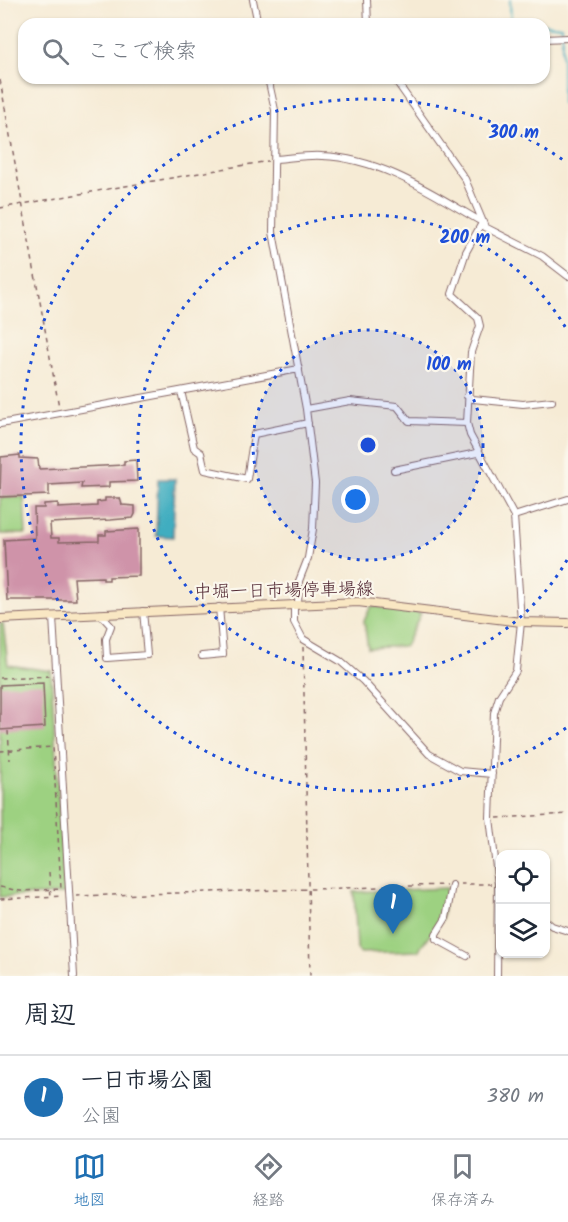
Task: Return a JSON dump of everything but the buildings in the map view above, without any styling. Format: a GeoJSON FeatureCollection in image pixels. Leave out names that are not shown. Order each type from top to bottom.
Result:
{"type":"FeatureCollection","features":[{"type":"Feature","properties":{"kind":"main road","name":"中堀一日市場停車場線"},"geometry":{"type":"LineString","coordinates":[[0,619],[143,610],[358,602],[521,621],[568,623]]}},
{"type":"Feature","properties":{"kind":"street"},"geometry":{"type":"LineString","coordinates":[[253,0],[257,18]]}},
{"type":"Feature","properties":{"kind":"street"},"geometry":{"type":"LineString","coordinates":[[367,0],[368,18]]}},
{"type":"Feature","properties":{"kind":"street"},"geometry":{"type":"LineString","coordinates":[[550,39],[568,38]]}},
{"type":"Feature","properties":{"kind":"street"},"geometry":{"type":"LineString","coordinates":[[269,84],[274,110],[276,159],[273,232],[306,408],[315,483],[313,529],[308,558],[299,581],[294,622],[303,639],[348,668],[429,754],[460,771],[492,774]]}},
{"type":"Feature","properties":{"kind":"street"},"geometry":{"type":"LineString","coordinates":[[398,84],[465,179],[481,222],[466,252],[452,294],[478,318],[480,327],[471,352],[467,423],[477,453],[514,516],[521,621],[516,671],[499,697],[494,712],[490,818],[496,863]]}},
{"type":"Feature","properties":{"kind":"street"},"geometry":{"type":"LineString","coordinates":[[276,159],[322,156],[358,162],[420,185],[542,256],[568,276]]}},
{"type":"Feature","properties":{"kind":"street"},"geometry":{"type":"LineString","coordinates":[[0,424],[299,369]]}},
{"type":"Feature","properties":{"kind":"street"},"geometry":{"type":"LineString","coordinates":[[181,391],[194,448],[201,453],[205,470],[247,479],[254,434],[308,423]]}},
{"type":"Feature","properties":{"kind":"street"},"geometry":{"type":"LineString","coordinates":[[467,396],[473,399],[523,404],[552,401]]}},
{"type":"Feature","properties":{"kind":"street"},"geometry":{"type":"LineString","coordinates":[[306,408],[350,401],[397,406],[409,421],[467,423]]}},
{"type":"Feature","properties":{"kind":"street"},"geometry":{"type":"LineString","coordinates":[[394,470],[477,453]]}},
{"type":"Feature","properties":{"kind":"street"},"geometry":{"type":"LineString","coordinates":[[514,516],[568,499]]}},
{"type":"Feature","properties":{"kind":"street"},"geometry":{"type":"LineString","coordinates":[[202,656],[223,654],[219,607]]}},
{"type":"Feature","properties":{"kind":"street"},"geometry":{"type":"LineString","coordinates":[[100,613],[111,626],[106,639],[107,658],[147,655],[143,610]]}},
{"type":"Feature","properties":{"kind":"street"},"geometry":{"type":"LineString","coordinates":[[53,617],[57,747],[74,976]]}},
{"type":"Feature","properties":{"kind":"street"},"geometry":{"type":"LineString","coordinates":[[452,885],[446,918],[436,934],[436,939],[467,956]]}},
{"type":"Feature","properties":{"kind":"street"},"geometry":{"type":"LineString","coordinates":[[497,976],[499,904]]}},
{"type":"Feature","properties":{"kind":"street"},"geometry":{"type":"LineString","coordinates":[[550,923],[568,931]]}},
{"type":"Feature","properties":{"kind":"path"},"geometry":{"type":"LineString","coordinates":[[0,80],[60,414]]}},
{"type":"Feature","properties":{"kind":"path"},"geometry":{"type":"LineString","coordinates":[[0,208],[276,159]]}},
{"type":"Feature","properties":{"kind":"path"},"geometry":{"type":"LineString","coordinates":[[303,639],[310,976]]}},
{"type":"Feature","properties":{"kind":"path"},"geometry":{"type":"LineString","coordinates":[[0,678],[56,676]]}},
{"type":"Feature","properties":{"kind":"path"},"geometry":{"type":"LineString","coordinates":[[8,731],[10,760]]}},
{"type":"Feature","properties":{"kind":"path"},"geometry":{"type":"LineString","coordinates":[[0,751],[57,747],[61,888],[20,891],[0,887]]}},
{"type":"Feature","properties":{"kind":"path"},"geometry":{"type":"LineString","coordinates":[[490,818],[568,814]]}},
{"type":"Feature","properties":{"kind":"path"},"geometry":{"type":"LineString","coordinates":[[49,872],[51,897]]}},
{"type":"Feature","properties":{"kind":"path"},"geometry":{"type":"LineString","coordinates":[[0,899],[308,888],[496,885]]}},
{"type":"Feature","properties":{"kind":"green space"},"geometry":{"type":"Polygon","coordinates":[[[24,497],[26,534],[0,534],[0,498],[24,497]]]}},
{"type":"Feature","properties":{"kind":"green space"},"geometry":{"type":"Polygon","coordinates":[[[371,606],[421,613],[405,646],[368,648],[364,621],[371,606]]]}},
{"type":"Feature","properties":{"kind":"green space"},"geometry":{"type":"Polygon","coordinates":[[[0,623],[3,623],[8,665],[51,671],[64,894],[0,897],[0,623]]]}},
{"type":"Feature","properties":{"kind":"green space"},"geometry":{"type":"Polygon","coordinates":[[[447,888],[442,919],[418,951],[360,953],[357,949],[354,892],[447,888]]]}},
{"type":"Feature","properties":{"kind":"water"},"geometry":{"type":"Polygon","coordinates":[[[158,479],[175,479],[173,537],[156,536],[158,479]]]}},
{"type":"Feature","properties":{"kind":"waterway"},"geometry":{"type":"LineString","coordinates":[[510,0],[511,18]]}},
{"type":"Feature","properties":{"kind":"waterway"},"geometry":{"type":"LineString","coordinates":[[550,25],[562,26],[562,103],[568,108]]}},
{"type":"Feature","properties":{"kind":"place","name":"一日市場公園"},"geometry":{"type":"Point","coordinates":[393,934]}}]}
